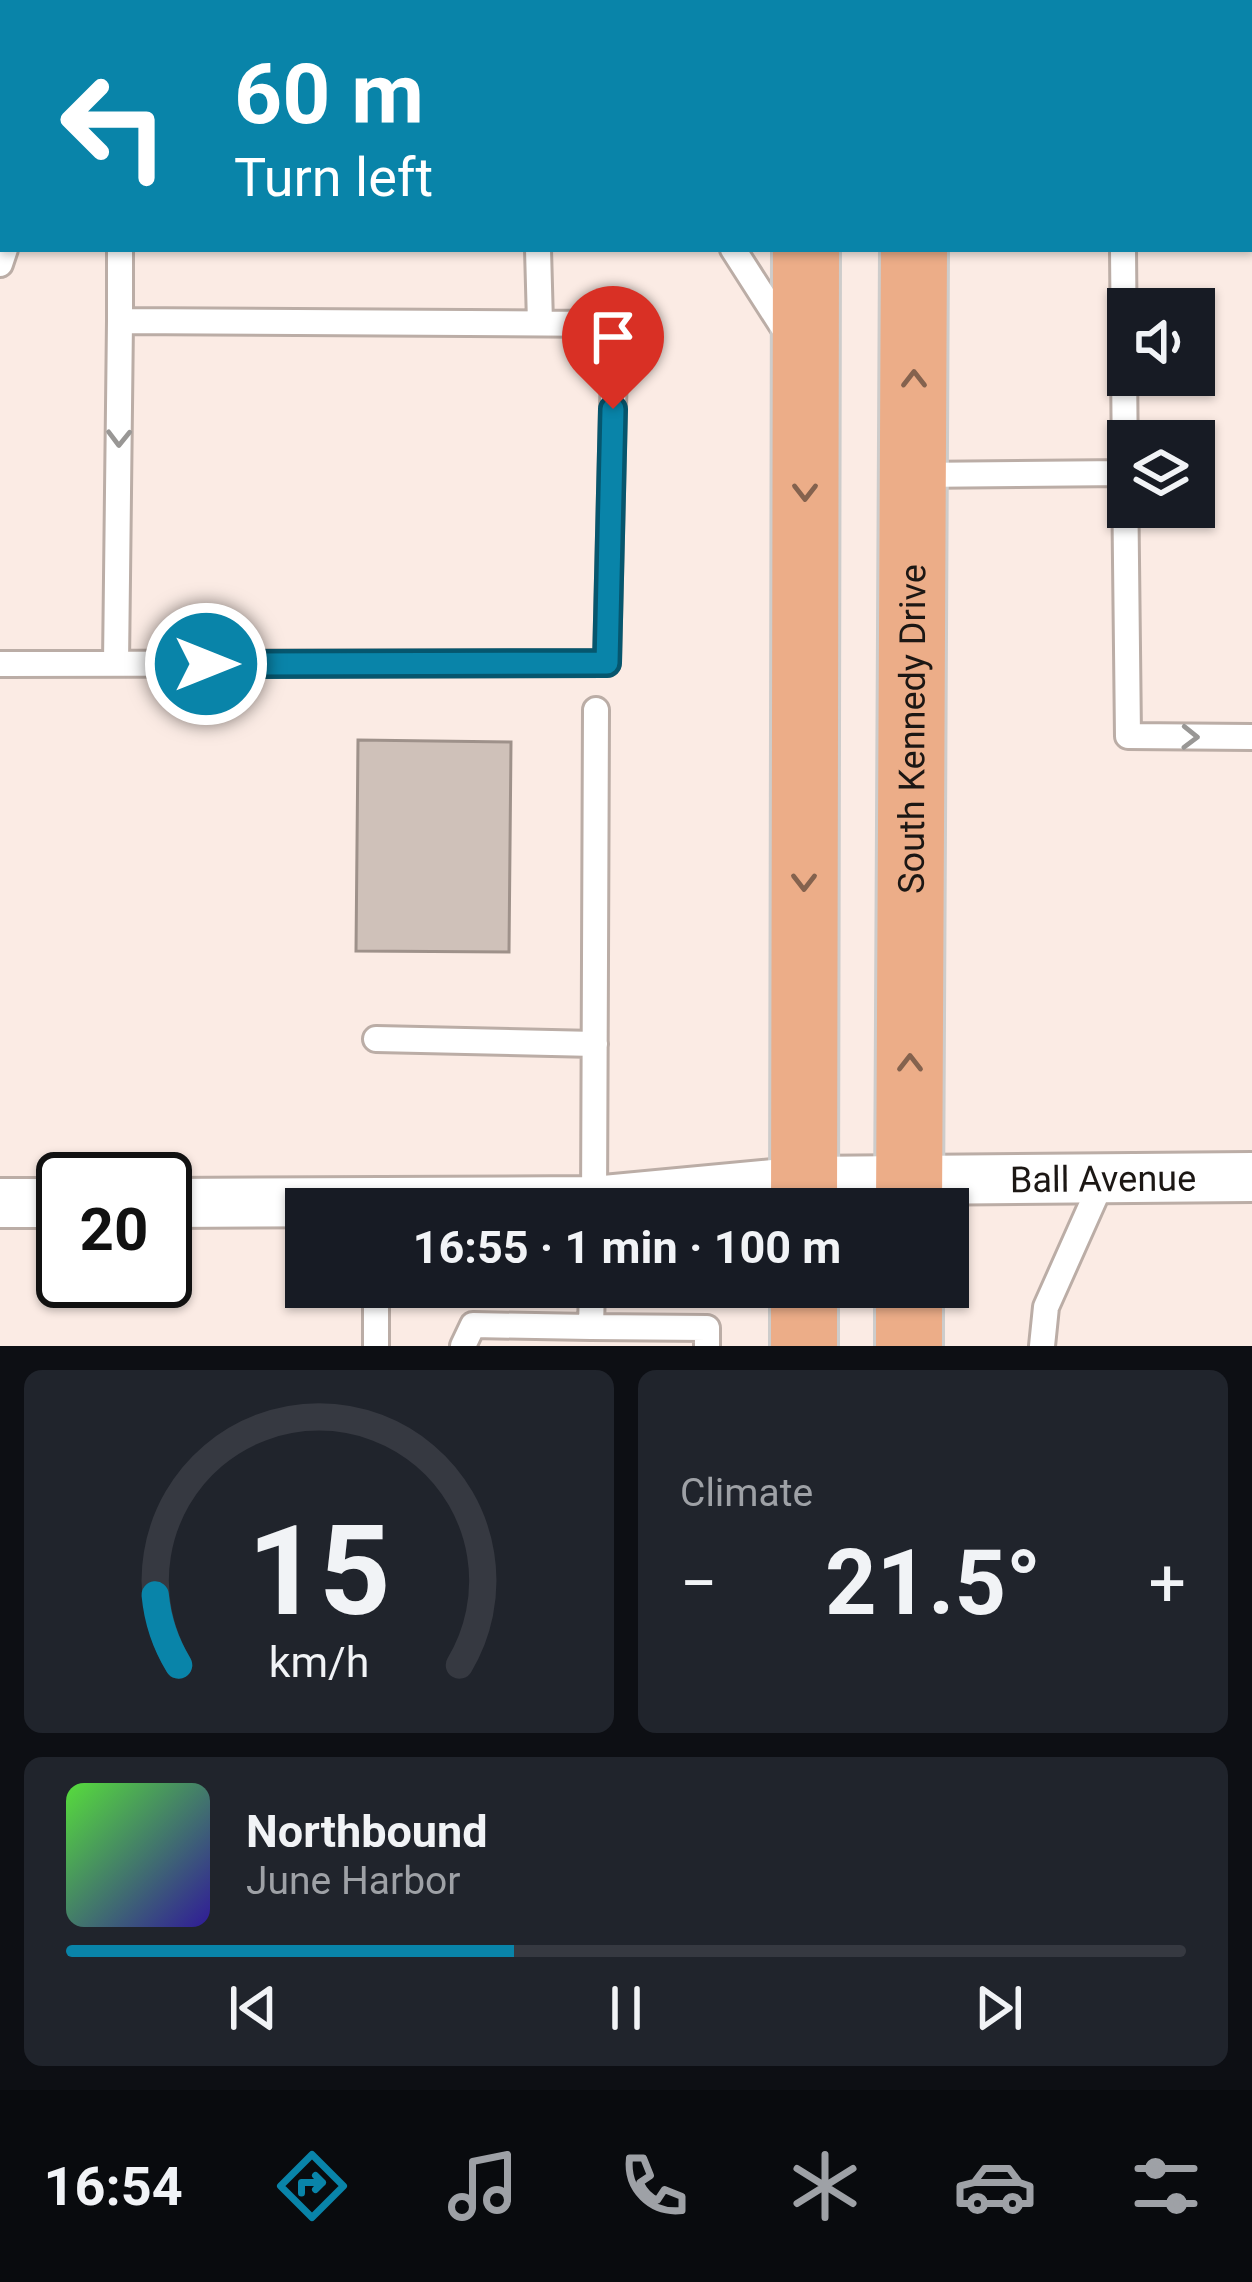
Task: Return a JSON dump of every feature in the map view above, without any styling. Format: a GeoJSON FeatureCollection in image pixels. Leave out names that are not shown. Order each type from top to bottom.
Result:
{"type":"FeatureCollection","features":[{"type":"Feature","properties":{"kind":"main road"},"geometry":{"type":"LineString","coordinates":[[804,1188],[806,252]]}},
{"type":"Feature","properties":{"kind":"main road","name":"South Kennedy Drive"},"geometry":{"type":"LineString","coordinates":[[909,1188],[914,252]]}},
{"type":"Feature","properties":{"kind":"main road"},"geometry":{"type":"LineString","coordinates":[[804,1308],[804,1346]]}},
{"type":"Feature","properties":{"kind":"main road"},"geometry":{"type":"LineString","coordinates":[[909,1308],[909,1346]]}},
{"type":"Feature","properties":{"kind":"street","name":"Ball Avenue"},"geometry":{"type":"LineString","coordinates":[[969,1189],[1104,1177],[1252,1177]]}},
{"type":"Feature","properties":{"kind":"street"},"geometry":{"type":"LineString","coordinates":[[0,1203],[36,1203]]}},
{"type":"Feature","properties":{"kind":"street","name":"Ball Avenue"},"geometry":{"type":"LineString","coordinates":[[192,1203],[285,1204]]}},
{"type":"Feature","properties":{"kind":"lane"},"geometry":{"type":"LineString","coordinates":[[116,664],[120,252]]}},
{"type":"Feature","properties":{"kind":"lane"},"geometry":{"type":"LineString","coordinates":[[538,252],[540,323]]}},
{"type":"Feature","properties":{"kind":"lane"},"geometry":{"type":"LineString","coordinates":[[735,252],[794,344],[805,392]]}},
{"type":"Feature","properties":{"kind":"lane"},"geometry":{"type":"LineString","coordinates":[[1124,252],[1124,420]]}},
{"type":"Feature","properties":{"kind":"lane"},"geometry":{"type":"LineString","coordinates":[[0,664],[607,663],[615,324],[120,321]]}},
{"type":"Feature","properties":{"kind":"lane"},"geometry":{"type":"LineString","coordinates":[[914,475],[1107,473]]}},
{"type":"Feature","properties":{"kind":"lane"},"geometry":{"type":"LineString","coordinates":[[1125,528],[1128,736],[1252,737]]}},
{"type":"Feature","properties":{"kind":"lane"},"geometry":{"type":"LineString","coordinates":[[594,1188],[596,710]]}},
{"type":"Feature","properties":{"kind":"lane"},"geometry":{"type":"LineString","coordinates":[[376,1039],[595,1044]]}},
{"type":"Feature","properties":{"kind":"lane"},"geometry":{"type":"LineString","coordinates":[[1042,1346],[1046,1307],[1104,1177]]}},
{"type":"Feature","properties":{"kind":"lane"},"geometry":{"type":"LineString","coordinates":[[376,1308],[376,1346]]}},
{"type":"Feature","properties":{"kind":"lane"},"geometry":{"type":"LineString","coordinates":[[591,1308],[591,1327]]}},
{"type":"Feature","properties":{"kind":"lane"},"geometry":{"type":"LineString","coordinates":[[468,1336],[591,1327],[707,1328],[707,1346]]}},
{"type":"Feature","properties":{"kind":"building"},"geometry":{"type":"Polygon","coordinates":[[[358,740],[511,742],[509,952],[356,951],[358,740]]]}},
{"type":"Feature","properties":{"kind":"route"},"geometry":{"type":"LineString","coordinates":[[206,664],[607,663],[613,409]]}}]}
